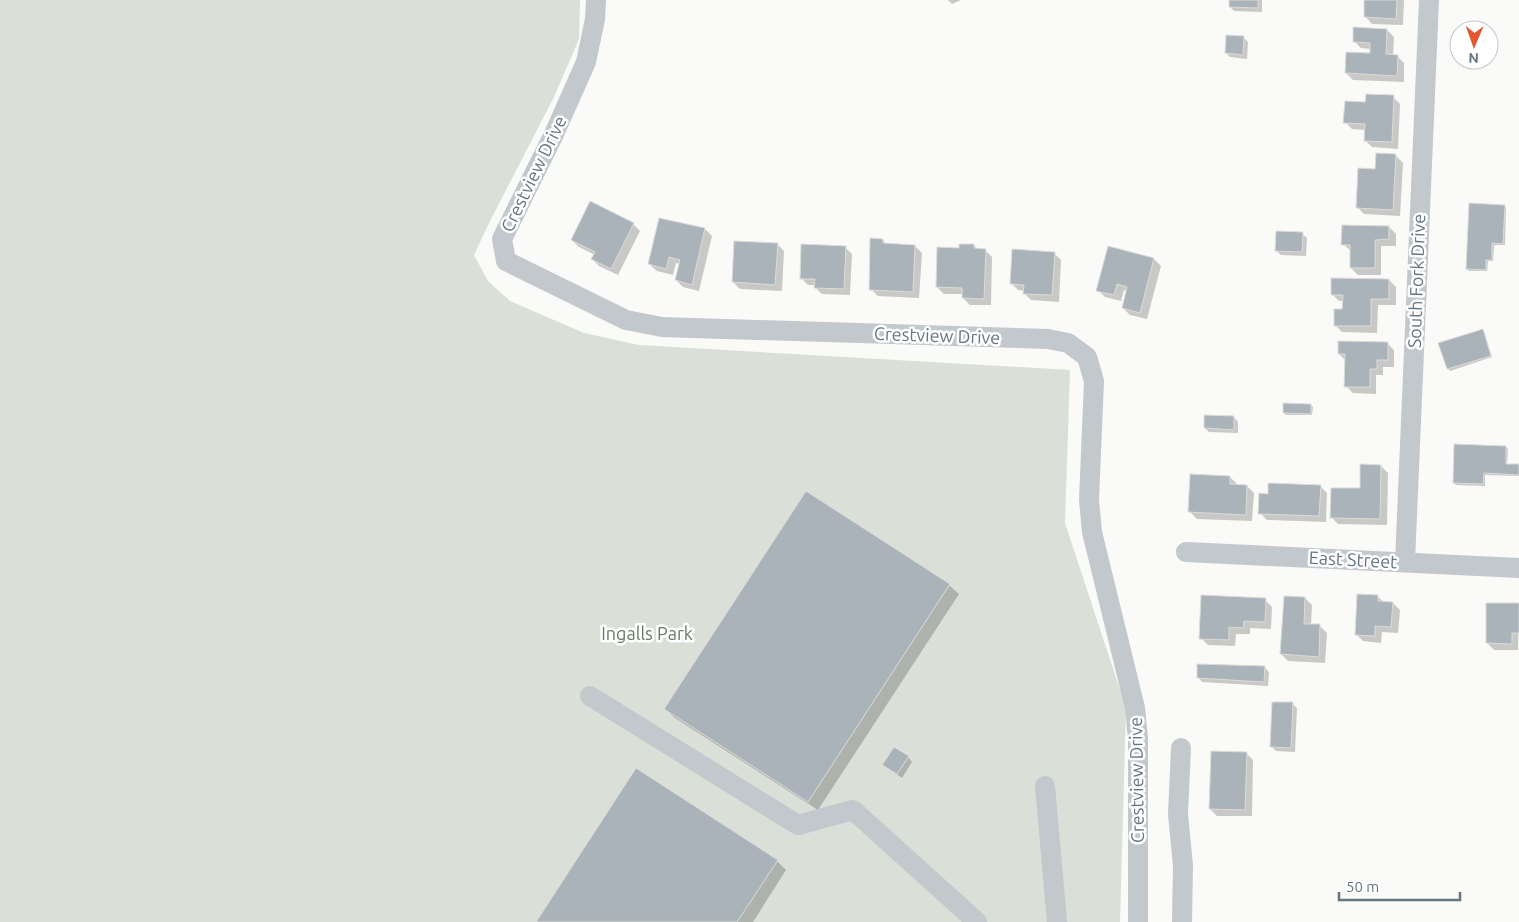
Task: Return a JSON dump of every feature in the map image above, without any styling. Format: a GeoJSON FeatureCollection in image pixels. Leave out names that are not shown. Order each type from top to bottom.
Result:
{"type":"FeatureCollection","features":[{"type":"Feature","properties":{"kind":"street","name":"Crestview Drive"},"geometry":{"type":"LineString","coordinates":[[596,0],[595,19],[586,62],[554,134],[502,239],[506,261],[626,320],[662,328],[1048,339],[1068,343],[1087,357],[1094,381],[1090,500],[1092,532],[1135,708],[1138,739],[1138,922]]}},
{"type":"Feature","properties":{"kind":"street","name":"South Fork Drive"},"geometry":{"type":"LineString","coordinates":[[1406,562],[1429,0]]}},
{"type":"Feature","properties":{"kind":"street","name":"East Street"},"geometry":{"type":"LineString","coordinates":[[1186,552],[1519,568]]}},
{"type":"Feature","properties":{"kind":"street"},"geometry":{"type":"LineString","coordinates":[[590,696],[798,825],[853,810],[977,922]]}},
{"type":"Feature","properties":{"kind":"street"},"geometry":{"type":"LineString","coordinates":[[1181,748],[1178,814],[1183,866],[1182,922]]}},
{"type":"Feature","properties":{"kind":"street"},"geometry":{"type":"LineString","coordinates":[[1045,786],[1057,922]]}},
{"type":"Feature","properties":{"kind":"green space","name":"Ingalls Park"},"geometry":{"type":"Polygon","coordinates":[[[0,0],[580,0],[579,39],[554,97],[474,255],[488,281],[510,301],[584,333],[639,345],[1070,370],[1065,523],[1126,708],[1120,922],[0,922],[0,0]]]}},
{"type":"Feature","properties":{"kind":"building"},"geometry":{"type":"Polygon","coordinates":[[[1229,0],[1258,0],[1258,8],[1229,7],[1229,0]]]}},
{"type":"Feature","properties":{"kind":"building"},"geometry":{"type":"Polygon","coordinates":[[[1364,0],[1397,0],[1396,19],[1364,17],[1364,0]]]}},
{"type":"Feature","properties":{"kind":"building"},"geometry":{"type":"Polygon","coordinates":[[[1353,27],[1387,29],[1386,54],[1398,55],[1397,76],[1345,73],[1346,52],[1370,53],[1370,43],[1353,42],[1353,27]]]}},
{"type":"Feature","properties":{"kind":"building"},"geometry":{"type":"Polygon","coordinates":[[[1226,35],[1244,36],[1243,55],[1225,53],[1226,35]]]}},
{"type":"Feature","properties":{"kind":"building"},"geometry":{"type":"Polygon","coordinates":[[[1366,94],[1394,95],[1392,142],[1364,141],[1365,124],[1343,123],[1345,101],[1365,102],[1366,94]]]}},
{"type":"Feature","properties":{"kind":"building"},"geometry":{"type":"Polygon","coordinates":[[[1376,153],[1396,154],[1393,210],[1356,208],[1358,168],[1375,169],[1376,153]]]}},
{"type":"Feature","properties":{"kind":"building"},"geometry":{"type":"Polygon","coordinates":[[[590,201],[634,223],[611,269],[591,259],[595,252],[571,240],[590,201]]]}},
{"type":"Feature","properties":{"kind":"building"},"geometry":{"type":"Polygon","coordinates":[[[1469,203],[1505,205],[1503,244],[1492,243],[1492,260],[1486,260],[1486,270],[1466,269],[1469,203]]]}},
{"type":"Feature","properties":{"kind":"building"},"geometry":{"type":"Polygon","coordinates":[[[659,218],[705,228],[692,285],[675,280],[680,260],[669,257],[666,269],[648,264],[659,218]]]}},
{"type":"Feature","properties":{"kind":"building"},"geometry":{"type":"Polygon","coordinates":[[[1342,225],[1389,226],[1389,239],[1375,240],[1375,268],[1350,268],[1350,245],[1341,245],[1342,225]]]}},
{"type":"Feature","properties":{"kind":"building"},"geometry":{"type":"Polygon","coordinates":[[[1276,231],[1303,232],[1302,252],[1275,251],[1276,231]]]}},
{"type":"Feature","properties":{"kind":"building"},"geometry":{"type":"Polygon","coordinates":[[[870,238],[883,239],[883,243],[915,245],[913,292],[869,290],[870,238]]]}},
{"type":"Feature","properties":{"kind":"building"},"geometry":{"type":"Polygon","coordinates":[[[734,241],[778,243],[775,285],[732,282],[734,241]]]}},
{"type":"Feature","properties":{"kind":"building"},"geometry":{"type":"Polygon","coordinates":[[[801,244],[846,246],[844,289],[814,288],[815,279],[800,279],[801,244]]]}},
{"type":"Feature","properties":{"kind":"building"},"geometry":{"type":"Polygon","coordinates":[[[959,244],[974,244],[974,248],[986,249],[984,299],[962,298],[962,288],[936,287],[937,247],[959,248],[959,244]]]}},
{"type":"Feature","properties":{"kind":"building"},"geometry":{"type":"Polygon","coordinates":[[[1108,246],[1154,258],[1140,313],[1122,308],[1127,287],[1117,284],[1114,295],[1096,291],[1108,246]]]}},
{"type":"Feature","properties":{"kind":"building"},"geometry":{"type":"Polygon","coordinates":[[[1012,249],[1055,252],[1052,295],[1023,294],[1024,285],[1010,284],[1012,249]]]}},
{"type":"Feature","properties":{"kind":"building"},"geometry":{"type":"Polygon","coordinates":[[[1331,278],[1389,279],[1389,299],[1371,299],[1371,326],[1334,326],[1334,309],[1342,309],[1343,295],[1331,295],[1331,278]]]}},
{"type":"Feature","properties":{"kind":"building"},"geometry":{"type":"Polygon","coordinates":[[[1483,329],[1491,356],[1447,369],[1438,343],[1483,329]]]}},
{"type":"Feature","properties":{"kind":"building"},"geometry":{"type":"Polygon","coordinates":[[[1338,341],[1388,342],[1388,360],[1377,360],[1377,369],[1370,369],[1370,387],[1344,387],[1345,354],[1338,354],[1338,341]]]}},
{"type":"Feature","properties":{"kind":"building"},"geometry":{"type":"Polygon","coordinates":[[[1283,403],[1311,404],[1311,414],[1283,413],[1283,403]]]}},
{"type":"Feature","properties":{"kind":"building"},"geometry":{"type":"Polygon","coordinates":[[[1204,415],[1234,416],[1234,430],[1204,428],[1204,415]]]}},
{"type":"Feature","properties":{"kind":"building"},"geometry":{"type":"Polygon","coordinates":[[[1454,444],[1506,446],[1506,464],[1519,464],[1519,475],[1484,473],[1483,484],[1453,483],[1454,444]]]}},
{"type":"Feature","properties":{"kind":"building"},"geometry":{"type":"Polygon","coordinates":[[[1360,464],[1381,465],[1380,519],[1330,518],[1331,488],[1360,488],[1360,464]]]}},
{"type":"Feature","properties":{"kind":"building"},"geometry":{"type":"Polygon","coordinates":[[[1190,474],[1230,476],[1230,484],[1247,485],[1246,515],[1188,512],[1190,474]]]}},
{"type":"Feature","properties":{"kind":"building"},"geometry":{"type":"Polygon","coordinates":[[[1268,483],[1321,485],[1319,516],[1258,514],[1259,493],[1268,494],[1268,483]]]}},
{"type":"Feature","properties":{"kind":"building"},"geometry":{"type":"Polygon","coordinates":[[[806,491],[950,584],[808,802],[664,709],[806,491]]]}},
{"type":"Feature","properties":{"kind":"building"},"geometry":{"type":"Polygon","coordinates":[[[1357,594],[1378,595],[1378,601],[1393,602],[1391,627],[1375,626],[1375,636],[1355,635],[1357,594]]]}},
{"type":"Feature","properties":{"kind":"building"},"geometry":{"type":"Polygon","coordinates":[[[1201,595],[1266,598],[1265,622],[1244,621],[1243,628],[1229,627],[1229,640],[1199,639],[1201,595]]]}},
{"type":"Feature","properties":{"kind":"building"},"geometry":{"type":"Polygon","coordinates":[[[1284,596],[1305,597],[1304,624],[1320,624],[1319,657],[1280,654],[1284,596]]]}},
{"type":"Feature","properties":{"kind":"building"},"geometry":{"type":"Polygon","coordinates":[[[1486,603],[1519,603],[1519,633],[1512,633],[1512,644],[1486,643],[1486,603]]]}},
{"type":"Feature","properties":{"kind":"building"},"geometry":{"type":"Polygon","coordinates":[[[1197,664],[1265,666],[1264,682],[1197,678],[1197,664]]]}},
{"type":"Feature","properties":{"kind":"building"},"geometry":{"type":"Polygon","coordinates":[[[1272,702],[1293,702],[1291,748],[1270,747],[1272,702]]]}},
{"type":"Feature","properties":{"kind":"building"},"geometry":{"type":"Polygon","coordinates":[[[894,747],[909,756],[897,774],[882,765],[894,747]]]}},
{"type":"Feature","properties":{"kind":"building"},"geometry":{"type":"Polygon","coordinates":[[[1211,751],[1247,752],[1245,810],[1209,809],[1211,751]]]}},
{"type":"Feature","properties":{"kind":"building"},"geometry":{"type":"Polygon","coordinates":[[[636,768],[778,860],[737,922],[536,922],[636,768]]]}}]}
